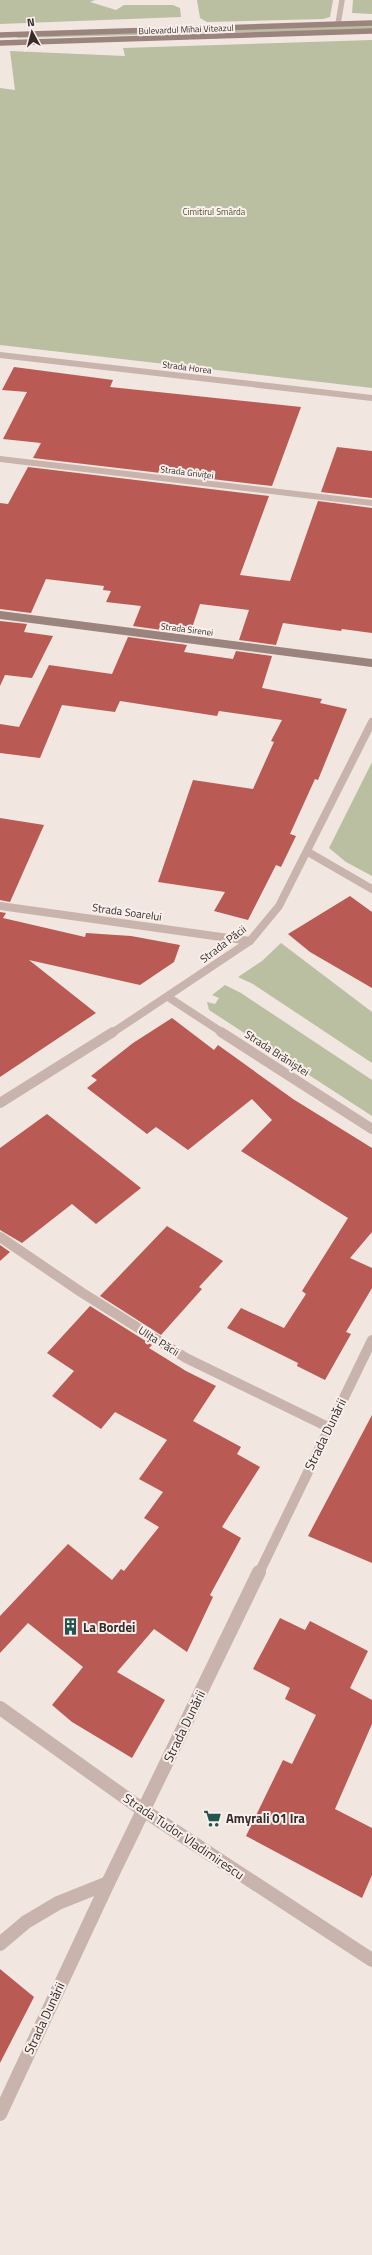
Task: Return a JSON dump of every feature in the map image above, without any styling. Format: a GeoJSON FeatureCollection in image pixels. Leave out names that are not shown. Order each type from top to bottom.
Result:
{"type":"FeatureCollection","features":[{"type":"Feature","properties":{"kind":"main road","name":"Bulevardul Mihai Viteazul"},"geometry":{"type":"LineString","coordinates":[[0,35],[372,23]]}},
{"type":"Feature","properties":{"kind":"main road","name":"Bulevardul Mihai Viteazul"},"geometry":{"type":"LineString","coordinates":[[0,43],[372,31]]}},
{"type":"Feature","properties":{"kind":"main road","name":"Strada Sirenei"},"geometry":{"type":"LineString","coordinates":[[0,615],[372,663]]}},
{"type":"Feature","properties":{"kind":"street"},"geometry":{"type":"LineString","coordinates":[[338,24],[342,0]]}},
{"type":"Feature","properties":{"kind":"street","name":"Strada Horea"},"geometry":{"type":"LineString","coordinates":[[0,355],[372,398]]}},
{"type":"Feature","properties":{"kind":"street","name":"Strada Griviței"},"geometry":{"type":"LineString","coordinates":[[0,459],[372,503]]}},
{"type":"Feature","properties":{"kind":"street","name":"Strada Păcii"},"geometry":{"type":"LineString","coordinates":[[0,1103],[168,997],[250,941],[279,906],[308,852],[372,722]]}},
{"type":"Feature","properties":{"kind":"street"},"geometry":{"type":"LineString","coordinates":[[308,852],[372,889]]}},
{"type":"Feature","properties":{"kind":"street","name":"Strada Soarelui"},"geometry":{"type":"LineString","coordinates":[[0,906],[250,941]]}},
{"type":"Feature","properties":{"kind":"street","name":"Strada Brăniștei"},"geometry":{"type":"LineString","coordinates":[[168,997],[372,1129]]}},
{"type":"Feature","properties":{"kind":"street","name":"Ulița Păcii"},"geometry":{"type":"LineString","coordinates":[[0,1237],[81,1292],[186,1358],[328,1427]]}},
{"type":"Feature","properties":{"kind":"street","name":"Strada Dunării"},"geometry":{"type":"LineString","coordinates":[[0,2114],[143,1810],[328,1427],[372,1340]]}},
{"type":"Feature","properties":{"kind":"street","name":"Strada Tudor Vladimirescu"},"geometry":{"type":"LineString","coordinates":[[0,1708],[143,1810],[372,1960]]}},
{"type":"Feature","properties":{"kind":"street"},"geometry":{"type":"LineString","coordinates":[[0,1944],[26,1922],[58,1903],[108,1883]]}},
{"type":"Feature","properties":{"kind":"green space"},"geometry":{"type":"Polygon","coordinates":[[[0,0],[95,0],[90,2],[116,10],[124,5],[173,5],[180,8],[181,17],[0,24],[0,0]]]}},
{"type":"Feature","properties":{"kind":"green space"},"geometry":{"type":"Polygon","coordinates":[[[197,0],[333,0],[330,17],[323,19],[207,22],[200,18],[197,0]]]}},
{"type":"Feature","properties":{"kind":"green space"},"geometry":{"type":"Polygon","coordinates":[[[353,0],[372,0],[372,14],[352,13],[353,0]]]}},
{"type":"Feature","properties":{"kind":"green space"},"geometry":{"type":"Polygon","coordinates":[[[372,25],[372,29],[17,38],[17,37],[372,25]]]}},
{"type":"Feature","properties":{"kind":"green space","name":"Cimitirul Smârda"},"geometry":{"type":"Polygon","coordinates":[[[372,40],[372,388],[0,345],[0,88],[15,90],[10,51],[125,56],[123,48],[372,40]]]}},
{"type":"Feature","properties":{"kind":"green space"},"geometry":{"type":"Polygon","coordinates":[[[372,762],[372,876],[346,862],[329,848],[372,762]]]}},
{"type":"Feature","properties":{"kind":"green space"},"geometry":{"type":"Polygon","coordinates":[[[281,943],[372,1012],[372,1063],[253,984],[238,977],[262,961],[281,943]]]}},
{"type":"Feature","properties":{"kind":"green space"},"geometry":{"type":"Polygon","coordinates":[[[225,985],[241,993],[372,1080],[372,1116],[209,1010],[207,1002],[215,1004],[219,998],[212,995],[225,985]]]}},
{"type":"Feature","properties":{"kind":"building"},"geometry":{"type":"Polygon","coordinates":[[[14,367],[113,380],[110,387],[301,407],[272,486],[33,458],[41,443],[3,439],[27,392],[2,390],[14,367]]]}},
{"type":"Feature","properties":{"kind":"building"},"geometry":{"type":"Polygon","coordinates":[[[337,447],[372,451],[372,498],[321,492],[337,447]]]}},
{"type":"Feature","properties":{"kind":"building"},"geometry":{"type":"Polygon","coordinates":[[[28,467],[269,496],[240,575],[290,581],[318,501],[372,508],[372,633],[342,629],[341,631],[283,623],[276,645],[239,640],[249,610],[200,604],[190,634],[133,626],[141,606],[106,602],[111,591],[103,590],[104,586],[46,579],[31,613],[0,609],[0,503],[8,504],[28,467]]]}},
{"type":"Feature","properties":{"kind":"building"},"geometry":{"type":"Polygon","coordinates":[[[0,621],[27,624],[24,632],[53,636],[32,678],[5,675],[0,686],[0,621]]]}},
{"type":"Feature","properties":{"kind":"building"},"geometry":{"type":"Polygon","coordinates":[[[128,637],[187,645],[184,652],[233,659],[236,651],[272,656],[262,688],[322,699],[320,703],[347,709],[318,780],[315,779],[290,834],[296,836],[281,867],[276,865],[248,920],[214,911],[225,892],[158,882],[193,780],[253,789],[274,742],[271,741],[282,720],[219,711],[217,716],[120,701],[115,712],[62,705],[40,758],[0,753],[0,724],[19,727],[49,665],[112,674],[128,637]]]}},
{"type":"Feature","properties":{"kind":"building"},"geometry":{"type":"Polygon","coordinates":[[[0,818],[44,825],[10,902],[0,900],[0,818]]]}},
{"type":"Feature","properties":{"kind":"building"},"geometry":{"type":"Polygon","coordinates":[[[350,896],[372,912],[372,988],[310,952],[288,934],[350,896]]]}},
{"type":"Feature","properties":{"kind":"building"},"geometry":{"type":"Polygon","coordinates":[[[0,912],[6,913],[3,918],[85,937],[86,933],[131,936],[180,945],[174,962],[140,985],[29,960],[96,1013],[0,1077],[0,912]]]}},
{"type":"Feature","properties":{"kind":"building"},"geometry":{"type":"Polygon","coordinates":[[[172,1018],[214,1050],[218,1045],[293,1099],[372,1148],[372,1232],[350,1258],[372,1268],[372,1288],[346,1332],[351,1334],[325,1380],[297,1366],[298,1363],[227,1328],[241,1308],[284,1328],[306,1294],[302,1291],[348,1218],[241,1151],[272,1120],[252,1099],[188,1150],[156,1127],[147,1134],[87,1088],[97,1080],[91,1076],[133,1043],[172,1018]]]}},
{"type":"Feature","properties":{"kind":"building"},"geometry":{"type":"Polygon","coordinates":[[[47,1114],[141,1188],[96,1224],[72,1204],[22,1243],[0,1230],[0,1148],[47,1114]]]}},
{"type":"Feature","properties":{"kind":"building"},"geometry":{"type":"Polygon","coordinates":[[[167,1226],[223,1261],[199,1287],[202,1289],[161,1335],[100,1296],[167,1226]]]}},
{"type":"Feature","properties":{"kind":"building"},"geometry":{"type":"Polygon","coordinates":[[[0,1245],[10,1252],[0,1261],[0,1245]]]}},
{"type":"Feature","properties":{"kind":"building"},"geometry":{"type":"Polygon","coordinates":[[[90,1306],[152,1345],[149,1348],[186,1371],[216,1386],[193,1421],[241,1447],[237,1454],[260,1467],[222,1527],[241,1538],[210,1595],[213,1597],[187,1652],[154,1629],[117,1672],[165,1700],[132,1758],[72,1722],[52,1705],[83,1667],[28,1623],[0,1653],[0,1616],[68,1544],[112,1580],[121,1569],[124,1571],[159,1527],[144,1518],[163,1492],[139,1479],[167,1440],[115,1412],[101,1429],[52,1396],[74,1371],[47,1353],[90,1306]]]}},
{"type":"Feature","properties":{"kind":"building"},"geometry":{"type":"Polygon","coordinates":[[[372,1415],[372,1563],[308,1536],[372,1415]]]}},
{"type":"Feature","properties":{"kind":"building"},"geometry":{"type":"Polygon","coordinates":[[[280,1618],[305,1630],[310,1621],[368,1651],[350,1688],[372,1700],[372,1724],[335,1809],[372,1828],[372,1875],[362,1898],[246,1836],[283,1760],[292,1764],[316,1715],[285,1699],[290,1688],[253,1669],[280,1618]]]}},
{"type":"Feature","properties":{"kind":"building"},"geometry":{"type":"Polygon","coordinates":[[[0,1969],[34,1997],[0,2063],[0,1969]]]}},
{"type":"Feature","properties":{"kind":"place","name":"La Bordei"},"geometry":{"type":"Point","coordinates":[70,1627]}},
{"type":"Feature","properties":{"kind":"place","name":"Amyrali 01 Ira"},"geometry":{"type":"Point","coordinates":[213,1818]}}]}
